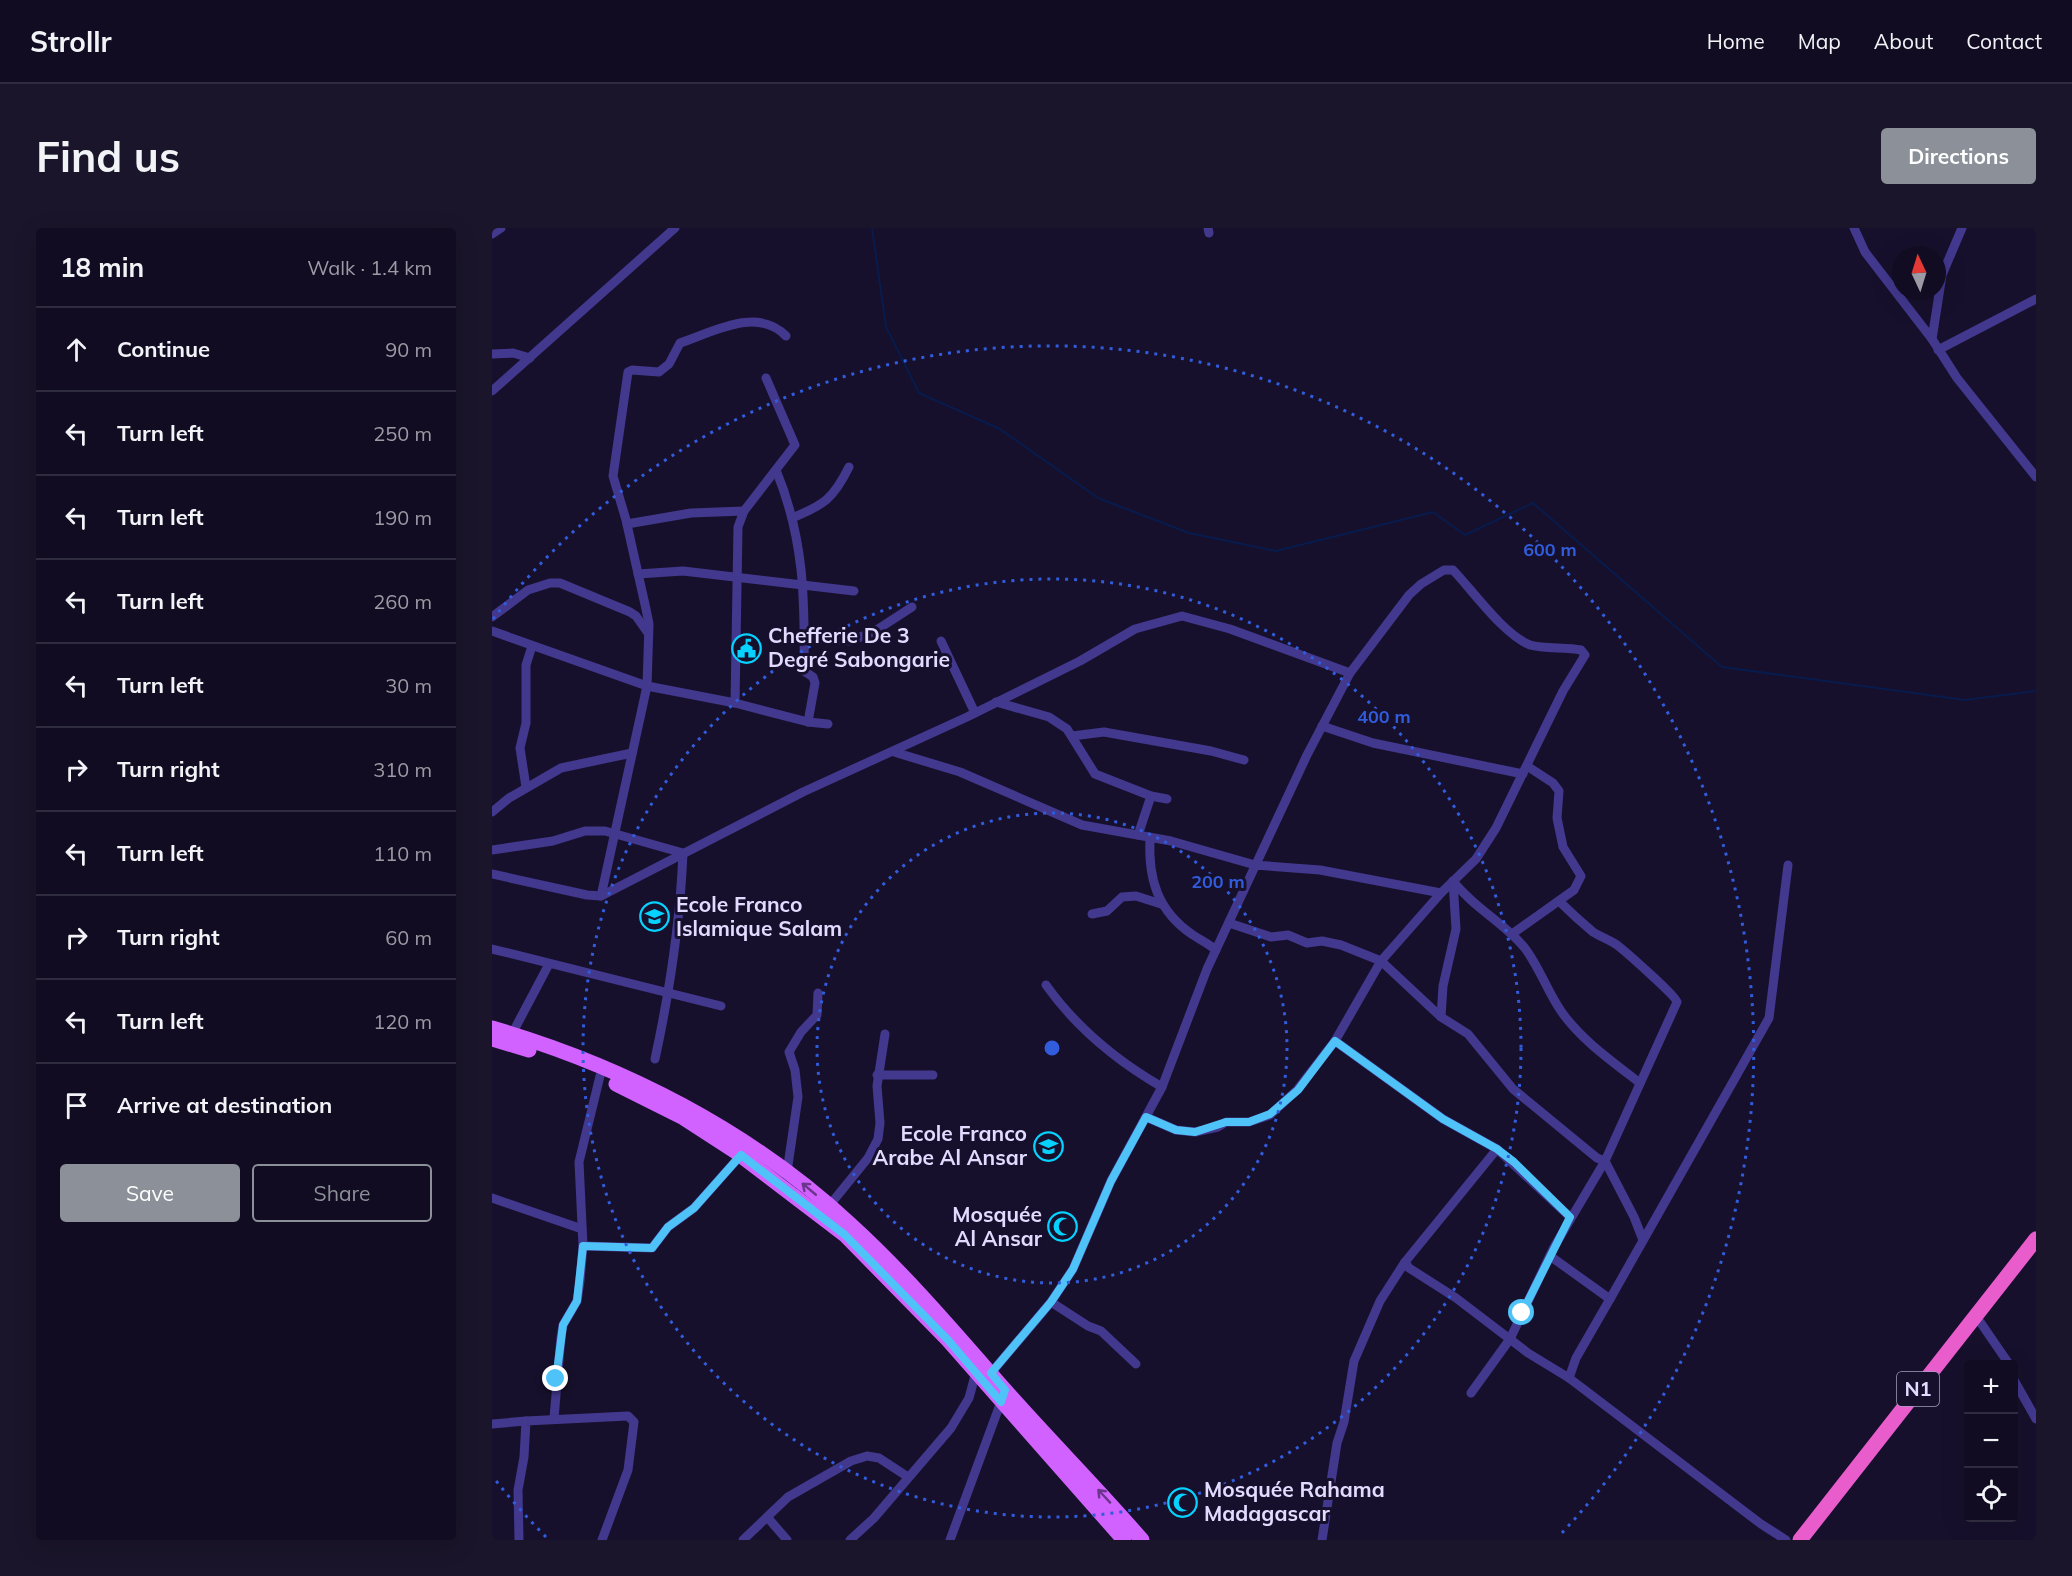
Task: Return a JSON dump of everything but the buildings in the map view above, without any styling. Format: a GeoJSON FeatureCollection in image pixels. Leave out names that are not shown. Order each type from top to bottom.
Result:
{"type":"FeatureCollection","features":[{"type":"Feature","properties":{"kind":"highway","name":"N1"},"geometry":{"type":"LineString","coordinates":[[1800,1540],[2036,1239]]}},
{"type":"Feature","properties":{"kind":"main road"},"geometry":{"type":"LineString","coordinates":[[492,1028],[603,1066],[665,1096],[728,1132],[787,1172],[851,1224],[962,1339],[983,1373]]}},
{"type":"Feature","properties":{"kind":"main road"},"geometry":{"type":"LineString","coordinates":[[492,1039],[600,1076],[682,1117],[741,1155],[845,1235],[983,1373],[1124,1540]]}},
{"type":"Feature","properties":{"kind":"main road"},"geometry":{"type":"LineString","coordinates":[[1003,1396],[1142,1540]]}},
{"type":"Feature","properties":{"kind":"street"},"geometry":{"type":"LineString","coordinates":[[492,234],[501,228]]}},
{"type":"Feature","properties":{"kind":"street"},"geometry":{"type":"LineString","coordinates":[[492,391],[675,228]]}},
{"type":"Feature","properties":{"kind":"street"},"geometry":{"type":"LineString","coordinates":[[1854,228],[1865,252],[1932,339],[1957,378],[2036,477]]}},
{"type":"Feature","properties":{"kind":"street"},"geometry":{"type":"LineString","coordinates":[[1932,339],[1942,275],[1962,228]]}},
{"type":"Feature","properties":{"kind":"street"},"geometry":{"type":"LineString","coordinates":[[1938,350],[2036,299]]}},
{"type":"Feature","properties":{"kind":"street"},"geometry":{"type":"LineString","coordinates":[[601,896],[647,686],[646,609],[627,524],[613,476],[628,372],[632,370],[660,372],[669,364],[680,343],[739,323],[758,321],[772,324],[786,336]]}},
{"type":"Feature","properties":{"kind":"street"},"geometry":{"type":"LineString","coordinates":[[492,354],[513,353],[530,358]]}},
{"type":"Feature","properties":{"kind":"street"},"geometry":{"type":"LineString","coordinates":[[735,703],[738,527],[744,511],[795,443],[774,403],[766,378]]}},
{"type":"Feature","properties":{"kind":"street"},"geometry":{"type":"LineString","coordinates":[[792,518],[822,506],[838,490],[849,467]]}},
{"type":"Feature","properties":{"kind":"street"},"geometry":{"type":"LineString","coordinates":[[776,470],[792,518],[802,562],[804,671],[813,677],[815,683],[808,722]]}},
{"type":"Feature","properties":{"kind":"street"},"geometry":{"type":"LineString","coordinates":[[627,524],[691,513],[744,511]]}},
{"type":"Feature","properties":{"kind":"street"},"geometry":{"type":"LineString","coordinates":[[849,1540],[874,1518],[956,1421],[983,1373],[1051,1302],[1073,1269],[1111,1181],[1162,1087],[1216,950],[1322,726],[1350,674],[1409,595],[1442,572],[1453,570],[1497,618],[1521,639],[1531,645],[1562,646],[1584,652],[1496,828],[1476,859],[1441,893],[1381,961],[1335,1041],[1298,1090],[1270,1114],[1249,1122],[1226,1122],[1195,1132],[1176,1130],[1146,1117]]}},
{"type":"Feature","properties":{"kind":"street"},"geometry":{"type":"LineString","coordinates":[[638,574],[683,571],[854,591]]}},
{"type":"Feature","properties":{"kind":"street"},"geometry":{"type":"LineString","coordinates":[[492,617],[528,590],[550,583],[560,583],[636,616],[648,633]]}},
{"type":"Feature","properties":{"kind":"street"},"geometry":{"type":"LineString","coordinates":[[804,642],[825,639],[851,641],[875,631],[912,608]]}},
{"type":"Feature","properties":{"kind":"street"},"geometry":{"type":"LineString","coordinates":[[636,616],[646,609]]}},
{"type":"Feature","properties":{"kind":"street"},"geometry":{"type":"LineString","coordinates":[[492,874],[601,896],[803,792],[894,752],[1080,661],[1135,629],[1182,616],[1230,629],[1350,674]]}},
{"type":"Feature","properties":{"kind":"street"},"geometry":{"type":"LineString","coordinates":[[492,631],[647,686],[735,703],[808,722],[828,724]]}},
{"type":"Feature","properties":{"kind":"street"},"geometry":{"type":"LineString","coordinates":[[941,640],[975,713]]}},
{"type":"Feature","properties":{"kind":"street"},"geometry":{"type":"LineString","coordinates":[[526,787],[520,748],[526,723],[526,665],[532,646]]}},
{"type":"Feature","properties":{"kind":"street"},"geometry":{"type":"LineString","coordinates":[[996,702],[1049,717],[1068,729],[1095,774],[1151,796],[1167,799]]}},
{"type":"Feature","properties":{"kind":"street"},"geometry":{"type":"LineString","coordinates":[[1322,726],[1373,743],[1525,770],[1553,783],[1559,791],[1557,819],[1563,847],[1581,876],[1574,890],[1533,922],[1512,934]]}},
{"type":"Feature","properties":{"kind":"street"},"geometry":{"type":"LineString","coordinates":[[1072,736],[1104,732],[1211,751],[1244,760]]}},
{"type":"Feature","properties":{"kind":"street"},"geometry":{"type":"LineString","coordinates":[[894,752],[960,772],[1082,825],[1138,835],[1255,865],[1320,870],[1441,893]]}},
{"type":"Feature","properties":{"kind":"street"},"geometry":{"type":"LineString","coordinates":[[492,812],[526,787],[561,768],[632,753]]}},
{"type":"Feature","properties":{"kind":"street"},"geometry":{"type":"LineString","coordinates":[[1138,835],[1151,796]]}},
{"type":"Feature","properties":{"kind":"street"},"geometry":{"type":"LineString","coordinates":[[492,850],[553,841],[585,831],[615,832],[684,853]]}},
{"type":"Feature","properties":{"kind":"street"},"geometry":{"type":"LineString","coordinates":[[1150,838],[1152,878],[1165,911],[1192,934],[1216,950]]}},
{"type":"Feature","properties":{"kind":"street"},"geometry":{"type":"LineString","coordinates":[[655,1059],[669,994],[681,913],[684,853]]}},
{"type":"Feature","properties":{"kind":"street"},"geometry":{"type":"LineString","coordinates":[[1569,1378],[1576,1358],[1769,1018],[1788,865]]}},
{"type":"Feature","properties":{"kind":"street"},"geometry":{"type":"LineString","coordinates":[[1453,881],[1466,898],[1512,934],[1526,950],[1563,1014],[1608,1058],[1640,1083]]}},
{"type":"Feature","properties":{"kind":"street"},"geometry":{"type":"LineString","coordinates":[[1441,1017],[1443,986],[1456,929],[1453,881]]}},
{"type":"Feature","properties":{"kind":"street"},"geometry":{"type":"LineString","coordinates":[[1092,914],[1107,911],[1122,897],[1136,896],[1161,904]]}},
{"type":"Feature","properties":{"kind":"street"},"geometry":{"type":"LineString","coordinates":[[1471,1394],[1510,1340],[1570,1217],[1605,1161],[1663,1038],[1676,998],[1626,952],[1595,933],[1559,901]]}},
{"type":"Feature","properties":{"kind":"street"},"geometry":{"type":"LineString","coordinates":[[1228,923],[1271,937],[1288,935],[1307,943],[1322,941],[1341,945],[1381,961],[1441,1017],[1467,1034],[1513,1089],[1597,1158],[1605,1161],[1634,1216],[1643,1240]]}},
{"type":"Feature","properties":{"kind":"street"},"geometry":{"type":"LineString","coordinates":[[492,949],[721,1006]]}},
{"type":"Feature","properties":{"kind":"street"},"geometry":{"type":"LineString","coordinates":[[512,1034],[549,964]]}},
{"type":"Feature","properties":{"kind":"street"},"geometry":{"type":"LineString","coordinates":[[1046,985],[1065,1011],[1100,1042],[1131,1069],[1162,1087]]}},
{"type":"Feature","properties":{"kind":"street"},"geometry":{"type":"LineString","coordinates":[[787,1172],[798,1097],[795,1070],[789,1052],[801,1032],[817,1015],[818,993]]}},
{"type":"Feature","properties":{"kind":"street"},"geometry":{"type":"LineString","coordinates":[[829,1206],[868,1158],[878,1139],[880,1124],[878,1075],[885,1034]]}},
{"type":"Feature","properties":{"kind":"street"},"geometry":{"type":"LineString","coordinates":[[1335,1041],[1443,1119],[1497,1149],[1514,1162],[1570,1217]]}},
{"type":"Feature","properties":{"kind":"street"},"geometry":{"type":"LineString","coordinates":[[878,1075],[933,1075]]}},
{"type":"Feature","properties":{"kind":"street"},"geometry":{"type":"LineString","coordinates":[[555,1418],[561,1337],[563,1325],[577,1301],[583,1246],[579,1162],[600,1076]]}},
{"type":"Feature","properties":{"kind":"street"},"geometry":{"type":"LineString","coordinates":[[1322,1540],[1337,1443],[1344,1422],[1354,1361],[1380,1301],[1406,1262],[1497,1149]]}},
{"type":"Feature","properties":{"kind":"street"},"geometry":{"type":"LineString","coordinates":[[583,1246],[652,1248],[668,1227],[694,1208],[741,1155]]}},
{"type":"Feature","properties":{"kind":"street"},"geometry":{"type":"LineString","coordinates":[[492,1198],[582,1229]]}},
{"type":"Feature","properties":{"kind":"street"},"geometry":{"type":"LineString","coordinates":[[1550,1257],[1610,1299]]}},
{"type":"Feature","properties":{"kind":"street"},"geometry":{"type":"LineString","coordinates":[[1406,1262],[1409,1268],[1456,1298],[1510,1340],[1569,1378],[1761,1524],[1786,1540]]}},
{"type":"Feature","properties":{"kind":"street"},"geometry":{"type":"LineString","coordinates":[[1051,1302],[1088,1326],[1101,1331],[1136,1364]]}},
{"type":"Feature","properties":{"kind":"street"},"geometry":{"type":"LineString","coordinates":[[1976,1316],[2006,1360]]}},
{"type":"Feature","properties":{"kind":"street"},"geometry":{"type":"LineString","coordinates":[[2018,1388],[2036,1419]]}},
{"type":"Feature","properties":{"kind":"street"},"geometry":{"type":"LineString","coordinates":[[950,1540],[1003,1396]]}},
{"type":"Feature","properties":{"kind":"street"},"geometry":{"type":"LineString","coordinates":[[492,1424],[555,1418],[628,1416],[634,1422],[628,1470],[602,1540]]}},
{"type":"Feature","properties":{"kind":"street"},"geometry":{"type":"LineString","coordinates":[[519,1540],[518,1490],[524,1457],[526,1421]]}},
{"type":"Feature","properties":{"kind":"street"},"geometry":{"type":"LineString","coordinates":[[743,1540],[802,1487],[867,1455],[890,1463],[909,1477]]}},
{"type":"Feature","properties":{"kind":"street"},"geometry":{"type":"LineString","coordinates":[[768,1518],[788,1540]]}},
{"type":"Feature","properties":{"kind":"waterway"},"geometry":{"type":"LineString","coordinates":[[872,228],[886,327],[919,393],[1000,429],[1098,498],[1189,533],[1276,551],[1433,512],[1465,535],[1533,503],[1722,667],[1965,700],[2036,691]]}},
{"type":"Feature","properties":{"kind":"place","name":"Chefferie De 3 Degré Sabongarie"},"geometry":{"type":"Point","coordinates":[747,648]}},
{"type":"Feature","properties":{"kind":"place","name":"Ecole Franco Islamique Salam"},"geometry":{"type":"Point","coordinates":[655,917]}},
{"type":"Feature","properties":{"kind":"place","name":"Ecole Franco Arabe Al Ansar"},"geometry":{"type":"Point","coordinates":[1048,1146]}},
{"type":"Feature","properties":{"kind":"place","name":"Mosquée Al Ansar"},"geometry":{"type":"Point","coordinates":[1063,1227]}},
{"type":"Feature","properties":{"kind":"place","name":"Mosquée Rahama Madagascar"},"geometry":{"type":"Point","coordinates":[1183,1502]}},
{"type":"Feature","properties":{"kind":"route"},"geometry":{"type":"LineString","coordinates":[[556,1379],[563,1325],[577,1301],[583,1246],[652,1248],[664,1231],[694,1208],[741,1155],[845,1235],[948,1340],[1001,1402],[1005,1390],[991,1373],[1051,1302],[1073,1269],[1111,1181],[1146,1117],[1176,1130],[1195,1132],[1218,1127],[1226,1122],[1249,1122],[1270,1114],[1298,1090],[1335,1041],[1381,1072],[1396,1087],[1443,1119],[1497,1149],[1514,1162],[1570,1217],[1522,1313]]}}]}
